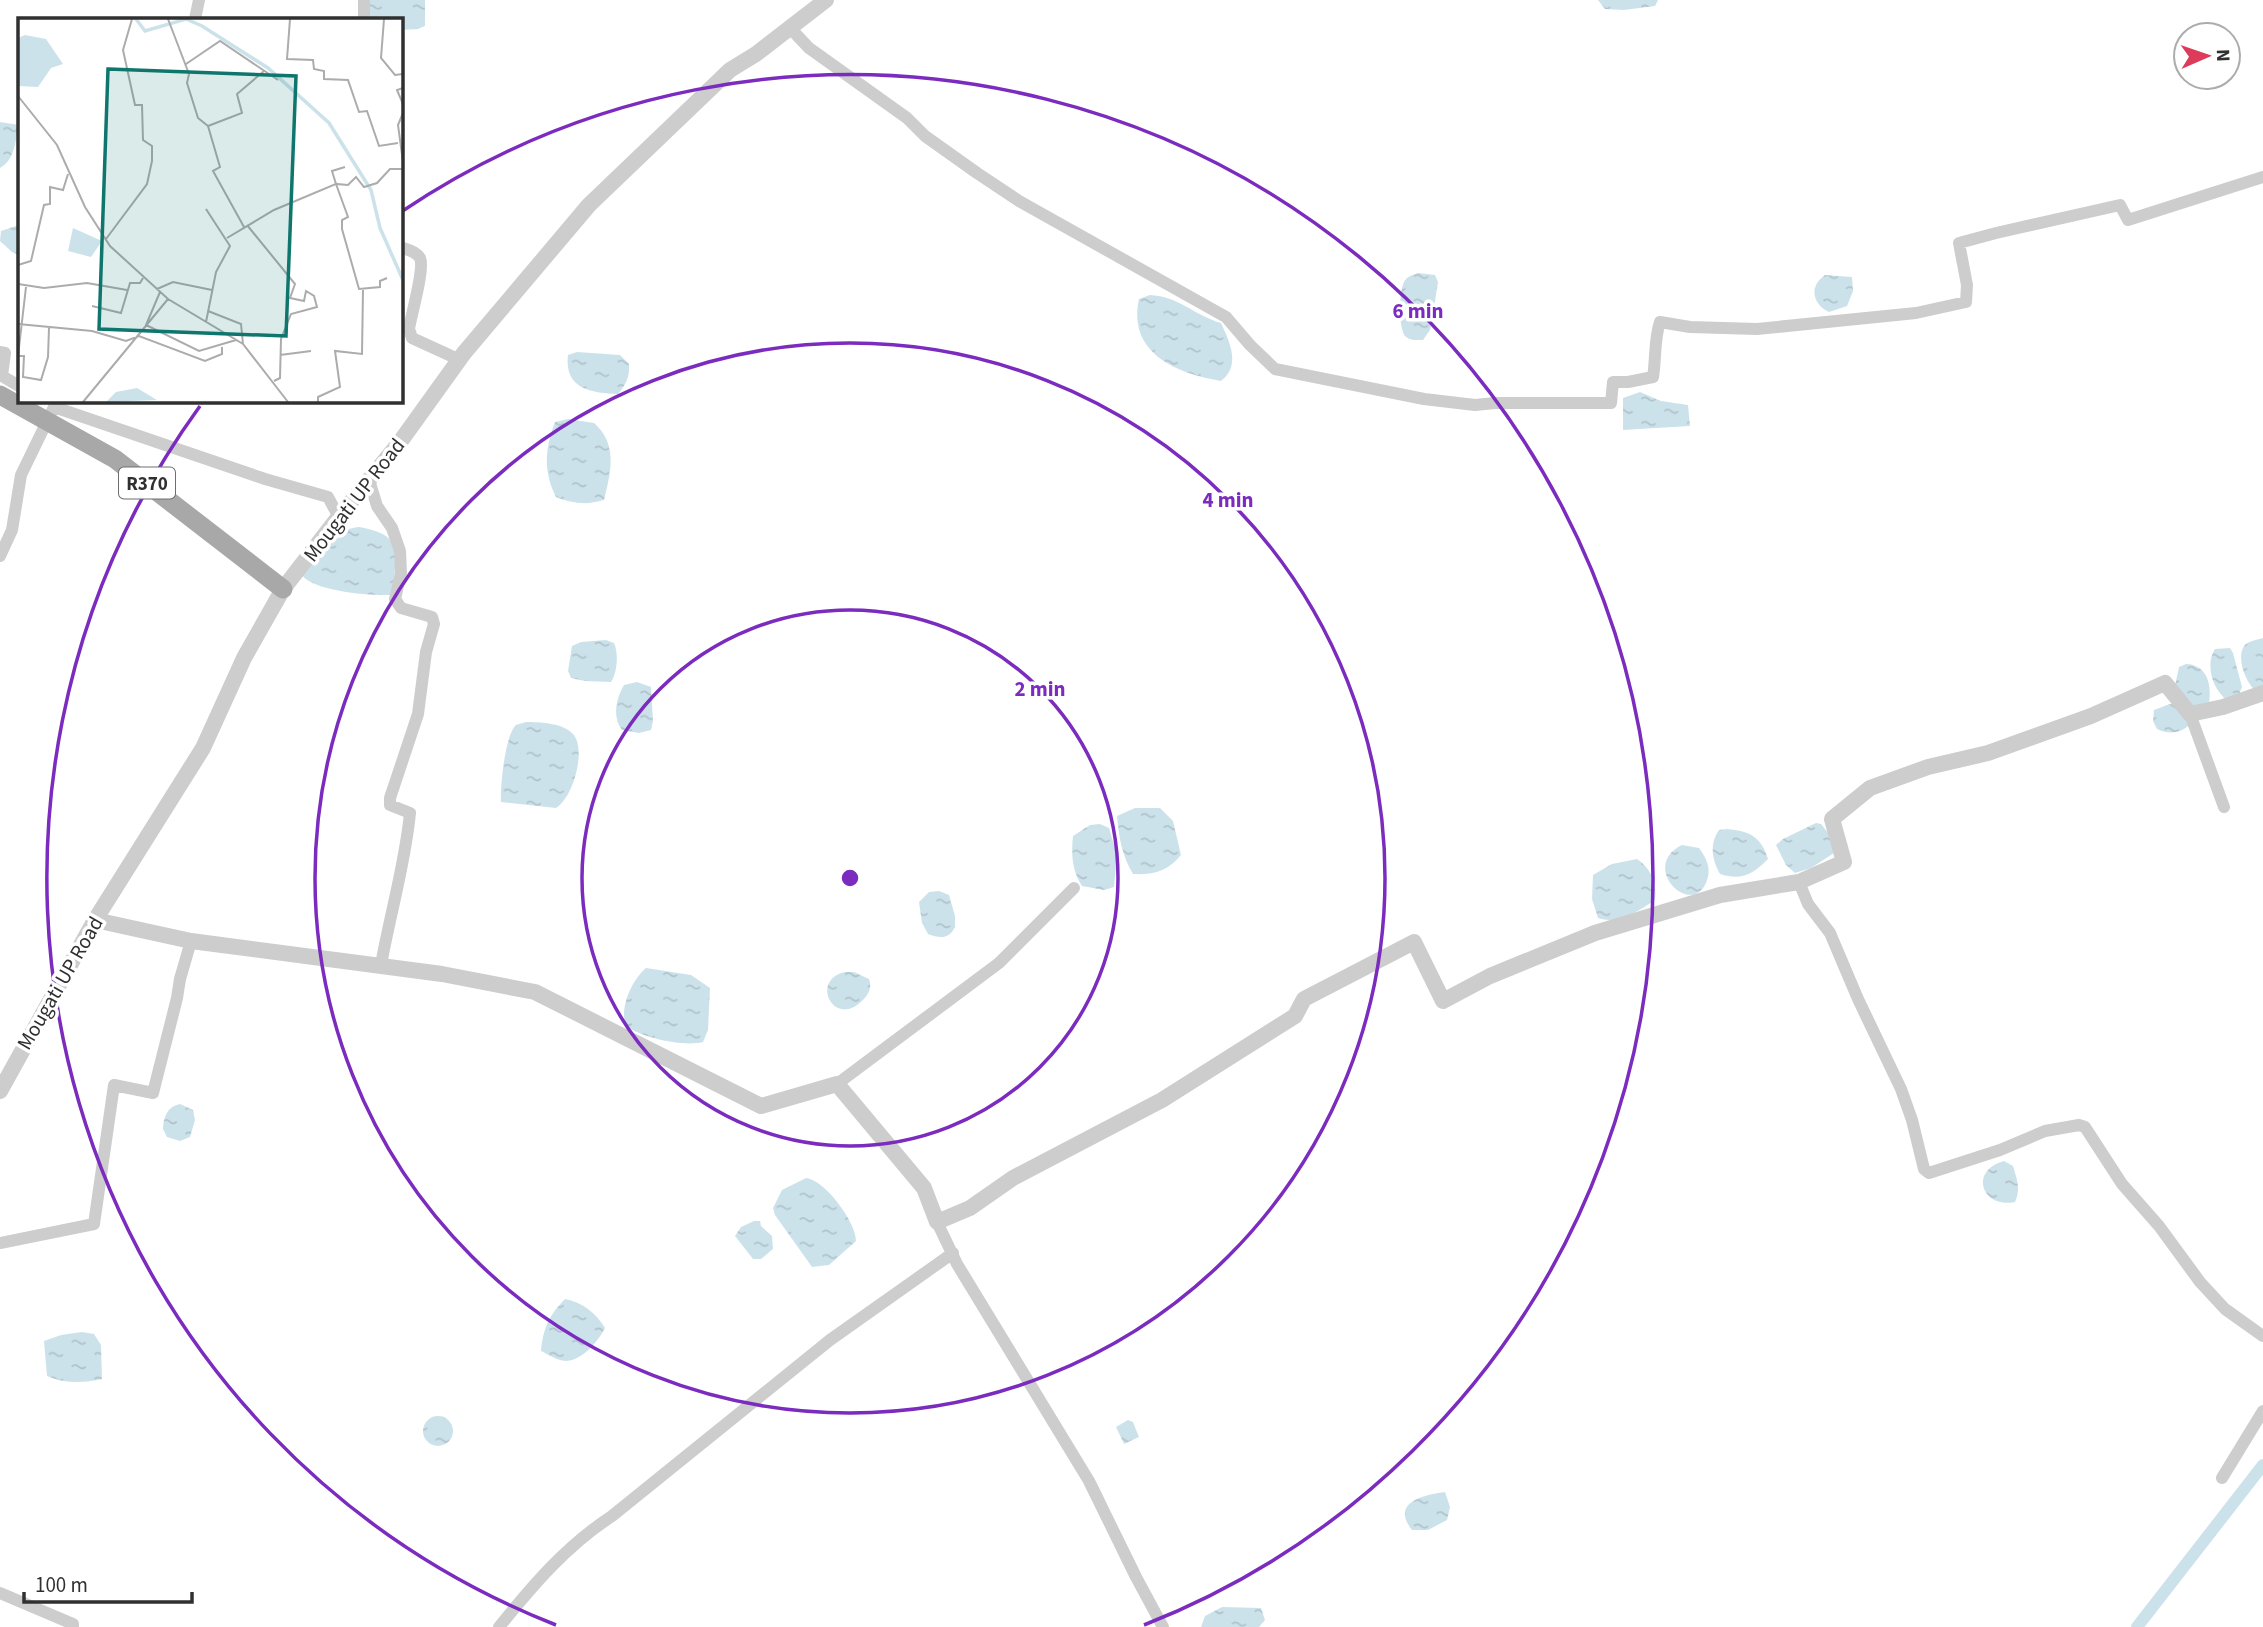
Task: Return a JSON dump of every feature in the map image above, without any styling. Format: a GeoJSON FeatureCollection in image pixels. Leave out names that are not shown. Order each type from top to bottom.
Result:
{"type":"FeatureCollection","features":[{"type":"Feature","properties":{"kind":"main road","name":"R370"},"geometry":{"type":"LineString","coordinates":[[0,395],[18,400]]}},
{"type":"Feature","properties":{"kind":"main road","name":"R370"},"geometry":{"type":"LineString","coordinates":[[24,402],[48,409],[283,589]]}},
{"type":"Feature","properties":{"kind":"street"},"geometry":{"type":"LineString","coordinates":[[195,18],[199,0]]}},
{"type":"Feature","properties":{"kind":"street"},"geometry":{"type":"LineString","coordinates":[[363,18],[364,0]]}},
{"type":"Feature","properties":{"kind":"street","name":"Mougati UP Road"},"geometry":{"type":"LineString","coordinates":[[0,1091],[95,920],[202,748],[244,658],[283,589],[400,442],[460,360],[589,205],[730,71],[826,0]]}},
{"type":"Feature","properties":{"kind":"street"},"geometry":{"type":"LineString","coordinates":[[790,28],[809,48],[907,118],[925,136],[977,173],[1031,207],[1226,317],[1275,369],[1424,399],[1475,405],[1495,402],[1611,403],[1613,382],[1653,377],[1656,333],[1660,322],[1690,327],[1757,330],[1916,313],[1966,302],[1967,285],[1959,243],[2120,205],[2128,220],[2263,177]]}},
{"type":"Feature","properties":{"kind":"street"},"geometry":{"type":"LineString","coordinates":[[402,247],[414,252],[420,258],[421,269],[409,329],[412,338],[460,360]]}},
{"type":"Feature","properties":{"kind":"street"},"geometry":{"type":"LineString","coordinates":[[0,352],[5,353],[2,376],[18,385]]}},
{"type":"Feature","properties":{"kind":"street"},"geometry":{"type":"LineString","coordinates":[[0,556],[12,530],[21,475],[48,409],[265,480],[328,497],[335,510],[341,513]]}},
{"type":"Feature","properties":{"kind":"street"},"geometry":{"type":"LineString","coordinates":[[369,480],[377,506],[392,528],[400,551],[401,573],[395,598],[401,608],[432,617],[434,624],[426,652],[418,714],[390,797],[390,805],[410,813],[410,823],[405,859],[397,884],[381,965]]}},
{"type":"Feature","properties":{"kind":"street"},"geometry":{"type":"LineString","coordinates":[[937,1222],[970,1208],[1013,1178],[1162,1100],[1295,1016],[1304,999],[1414,942],[1443,1001],[1490,976],[1595,933],[1720,895],[1799,882],[1844,862],[1832,819],[1870,788],[1928,767],[2014,744],[2091,716],[2165,684],[2190,714],[2224,807]]}},
{"type":"Feature","properties":{"kind":"street"},"geometry":{"type":"LineString","coordinates":[[2190,714],[2223,707],[2263,693]]}},
{"type":"Feature","properties":{"kind":"street"},"geometry":{"type":"LineString","coordinates":[[1799,882],[1808,904],[1830,933],[1901,1089],[1924,1169],[1929,1172],[1936,1171],[1953,1163],[2000,1150],[2045,1131],[2085,1126],[2122,1184],[2160,1226],[2200,1282],[2225,1309],[2263,1336]]}},
{"type":"Feature","properties":{"kind":"street"},"geometry":{"type":"LineString","coordinates":[[95,920],[191,941],[442,974],[535,992],[761,1106],[837,1084],[999,963],[1074,888]]}},
{"type":"Feature","properties":{"kind":"street"},"geometry":{"type":"LineString","coordinates":[[0,1243],[94,1224],[114,1085],[153,1093],[191,941]]}},
{"type":"Feature","properties":{"kind":"street"},"geometry":{"type":"LineString","coordinates":[[837,1084],[924,1188],[957,1264],[1089,1481],[1163,1627]]}},
{"type":"Feature","properties":{"kind":"street"},"geometry":{"type":"LineString","coordinates":[[499,1627],[536,1582],[584,1534],[612,1516],[830,1340],[936,1263],[953,1254]]}},
{"type":"Feature","properties":{"kind":"street"},"geometry":{"type":"LineString","coordinates":[[2222,1478],[2263,1411]]}},
{"type":"Feature","properties":{"kind":"street"},"geometry":{"type":"LineString","coordinates":[[0,1593],[73,1623],[74,1627]]}},
{"type":"Feature","properties":{"kind":"water"},"geometry":{"type":"Polygon","coordinates":[[[369,0],[425,0],[425,26],[418,29],[402,30],[402,18],[370,18],[369,0]]]}},
{"type":"Feature","properties":{"kind":"water"},"geometry":{"type":"Polygon","coordinates":[[[1598,0],[1658,0],[1655,6],[1624,10],[1605,9],[1598,0]]]}},
{"type":"Feature","properties":{"kind":"water"},"geometry":{"type":"Polygon","coordinates":[[[0,122],[18,125],[12,155],[0,168],[0,122]]]}},
{"type":"Feature","properties":{"kind":"water"},"geometry":{"type":"Polygon","coordinates":[[[18,225],[18,255],[0,241],[1,231],[18,225]]]}},
{"type":"Feature","properties":{"kind":"water"},"geometry":{"type":"Polygon","coordinates":[[[1418,273],[1435,275],[1438,282],[1430,330],[1423,340],[1412,340],[1403,333],[1401,293],[1408,277],[1418,273]]]}},
{"type":"Feature","properties":{"kind":"water"},"geometry":{"type":"Polygon","coordinates":[[[1825,275],[1852,277],[1853,291],[1847,306],[1829,312],[1816,300],[1816,284],[1825,275]]]}},
{"type":"Feature","properties":{"kind":"water"},"geometry":{"type":"Polygon","coordinates":[[[1150,295],[1178,302],[1221,323],[1230,346],[1232,361],[1231,368],[1221,381],[1188,373],[1159,358],[1148,347],[1137,318],[1139,299],[1150,295]]]}},
{"type":"Feature","properties":{"kind":"water"},"geometry":{"type":"Polygon","coordinates":[[[577,352],[620,355],[629,364],[627,380],[618,394],[589,390],[575,382],[570,375],[568,355],[577,352]]]}},
{"type":"Feature","properties":{"kind":"water"},"geometry":{"type":"Polygon","coordinates":[[[1640,392],[1661,401],[1688,405],[1690,426],[1623,430],[1623,398],[1640,392]]]}},
{"type":"Feature","properties":{"kind":"water"},"geometry":{"type":"Polygon","coordinates":[[[568,419],[594,423],[607,440],[611,459],[604,500],[580,503],[556,497],[547,469],[547,451],[555,422],[568,419]]]}},
{"type":"Feature","properties":{"kind":"water"},"geometry":{"type":"Polygon","coordinates":[[[359,527],[374,530],[391,540],[396,555],[393,590],[390,595],[329,589],[302,575],[333,538],[359,527]]]}},
{"type":"Feature","properties":{"kind":"water"},"geometry":{"type":"Polygon","coordinates":[[[2263,638],[2263,688],[2256,691],[2244,671],[2241,653],[2246,644],[2263,638]]]}},
{"type":"Feature","properties":{"kind":"water"},"geometry":{"type":"Polygon","coordinates":[[[606,640],[614,643],[617,658],[611,682],[571,678],[568,671],[572,646],[581,642],[606,640]]]}},
{"type":"Feature","properties":{"kind":"water"},"geometry":{"type":"Polygon","coordinates":[[[2230,648],[2242,687],[2238,697],[2227,700],[2217,689],[2210,669],[2215,649],[2230,648]]]}},
{"type":"Feature","properties":{"kind":"water"},"geometry":{"type":"Polygon","coordinates":[[[2186,664],[2199,668],[2209,683],[2209,703],[2194,709],[2175,686],[2179,667],[2186,664]]]}},
{"type":"Feature","properties":{"kind":"water"},"geometry":{"type":"Polygon","coordinates":[[[637,682],[651,687],[653,721],[651,730],[639,733],[622,730],[616,714],[617,702],[624,685],[637,682]]]}},
{"type":"Feature","properties":{"kind":"water"},"geometry":{"type":"Polygon","coordinates":[[[2170,704],[2178,705],[2188,720],[2188,726],[2181,731],[2161,731],[2153,721],[2154,710],[2170,704]]]}},
{"type":"Feature","properties":{"kind":"water"},"geometry":{"type":"Polygon","coordinates":[[[526,722],[563,727],[573,734],[577,741],[578,761],[573,784],[556,808],[501,802],[502,774],[509,739],[516,725],[526,722]]]}},
{"type":"Feature","properties":{"kind":"water"},"geometry":{"type":"Polygon","coordinates":[[[1135,808],[1160,808],[1173,821],[1181,855],[1160,871],[1133,874],[1126,860],[1117,816],[1135,808]]]}},
{"type":"Feature","properties":{"kind":"water"},"geometry":{"type":"Polygon","coordinates":[[[1816,823],[1821,824],[1829,834],[1834,853],[1811,868],[1795,873],[1786,865],[1776,845],[1816,823]]]}},
{"type":"Feature","properties":{"kind":"water"},"geometry":{"type":"Polygon","coordinates":[[[1100,824],[1109,828],[1117,855],[1114,887],[1104,890],[1082,886],[1072,856],[1073,836],[1090,825],[1100,824]]]}},
{"type":"Feature","properties":{"kind":"water"},"geometry":{"type":"Polygon","coordinates":[[[1727,829],[1753,836],[1762,845],[1768,859],[1747,875],[1735,877],[1720,874],[1715,863],[1713,846],[1719,830],[1727,829]]]}},
{"type":"Feature","properties":{"kind":"water"},"geometry":{"type":"Polygon","coordinates":[[[1682,845],[1699,848],[1709,869],[1706,883],[1699,892],[1689,895],[1680,892],[1666,875],[1665,865],[1670,854],[1682,845]]]}},
{"type":"Feature","properties":{"kind":"water"},"geometry":{"type":"Polygon","coordinates":[[[1637,859],[1652,876],[1655,900],[1621,918],[1598,918],[1592,899],[1593,875],[1612,864],[1637,859]]]}},
{"type":"Feature","properties":{"kind":"water"},"geometry":{"type":"Polygon","coordinates":[[[939,891],[949,895],[955,916],[955,927],[950,934],[943,937],[928,934],[922,923],[919,902],[929,892],[939,891]]]}},
{"type":"Feature","properties":{"kind":"water"},"geometry":{"type":"Polygon","coordinates":[[[646,968],[691,975],[710,988],[708,1030],[703,1042],[663,1040],[626,1026],[624,1011],[628,995],[646,968]]]}},
{"type":"Feature","properties":{"kind":"water"},"geometry":{"type":"Polygon","coordinates":[[[845,972],[854,972],[869,979],[870,985],[863,1000],[852,1008],[843,1009],[835,1006],[827,992],[834,977],[845,972]]]}},
{"type":"Feature","properties":{"kind":"water"},"geometry":{"type":"Polygon","coordinates":[[[180,1104],[193,1110],[195,1120],[190,1137],[180,1141],[167,1137],[163,1129],[167,1113],[180,1104]]]}},
{"type":"Feature","properties":{"kind":"water"},"geometry":{"type":"Polygon","coordinates":[[[2004,1161],[2013,1166],[2016,1176],[2018,1188],[2015,1202],[2003,1203],[1994,1200],[1984,1188],[1986,1172],[2004,1161]]]}},
{"type":"Feature","properties":{"kind":"water"},"geometry":{"type":"Polygon","coordinates":[[[806,1178],[822,1186],[830,1194],[845,1213],[855,1233],[856,1241],[829,1265],[812,1267],[775,1215],[773,1208],[782,1190],[806,1178]]]}},
{"type":"Feature","properties":{"kind":"water"},"geometry":{"type":"Polygon","coordinates":[[[760,1221],[761,1226],[772,1236],[773,1249],[761,1259],[753,1259],[735,1236],[741,1227],[760,1221]]]}},
{"type":"Feature","properties":{"kind":"water"},"geometry":{"type":"Polygon","coordinates":[[[565,1299],[588,1309],[605,1328],[584,1353],[567,1361],[541,1351],[548,1323],[565,1299]]]}},
{"type":"Feature","properties":{"kind":"water"},"geometry":{"type":"Polygon","coordinates":[[[82,1332],[94,1334],[101,1345],[102,1379],[74,1382],[47,1376],[44,1341],[82,1332]]]}},
{"type":"Feature","properties":{"kind":"water"},"geometry":{"type":"Polygon","coordinates":[[[438,1416],[444,1417],[452,1425],[452,1437],[444,1445],[438,1446],[432,1445],[424,1437],[423,1431],[424,1425],[432,1417],[438,1416]]]}},
{"type":"Feature","properties":{"kind":"water"},"geometry":{"type":"Polygon","coordinates":[[[1128,1420],[1133,1422],[1139,1437],[1124,1444],[1116,1427],[1128,1420]]]}},
{"type":"Feature","properties":{"kind":"water"},"geometry":{"type":"Polygon","coordinates":[[[1445,1492],[1450,1507],[1447,1520],[1428,1530],[1412,1530],[1406,1520],[1407,1506],[1428,1495],[1445,1492]]]}},
{"type":"Feature","properties":{"kind":"water"},"geometry":{"type":"Polygon","coordinates":[[[1222,1607],[1261,1608],[1265,1620],[1259,1627],[1201,1627],[1205,1616],[1222,1607]]]}},
{"type":"Feature","properties":{"kind":"waterway"},"geometry":{"type":"LineString","coordinates":[[2137,1627],[2263,1465]]}}]}
